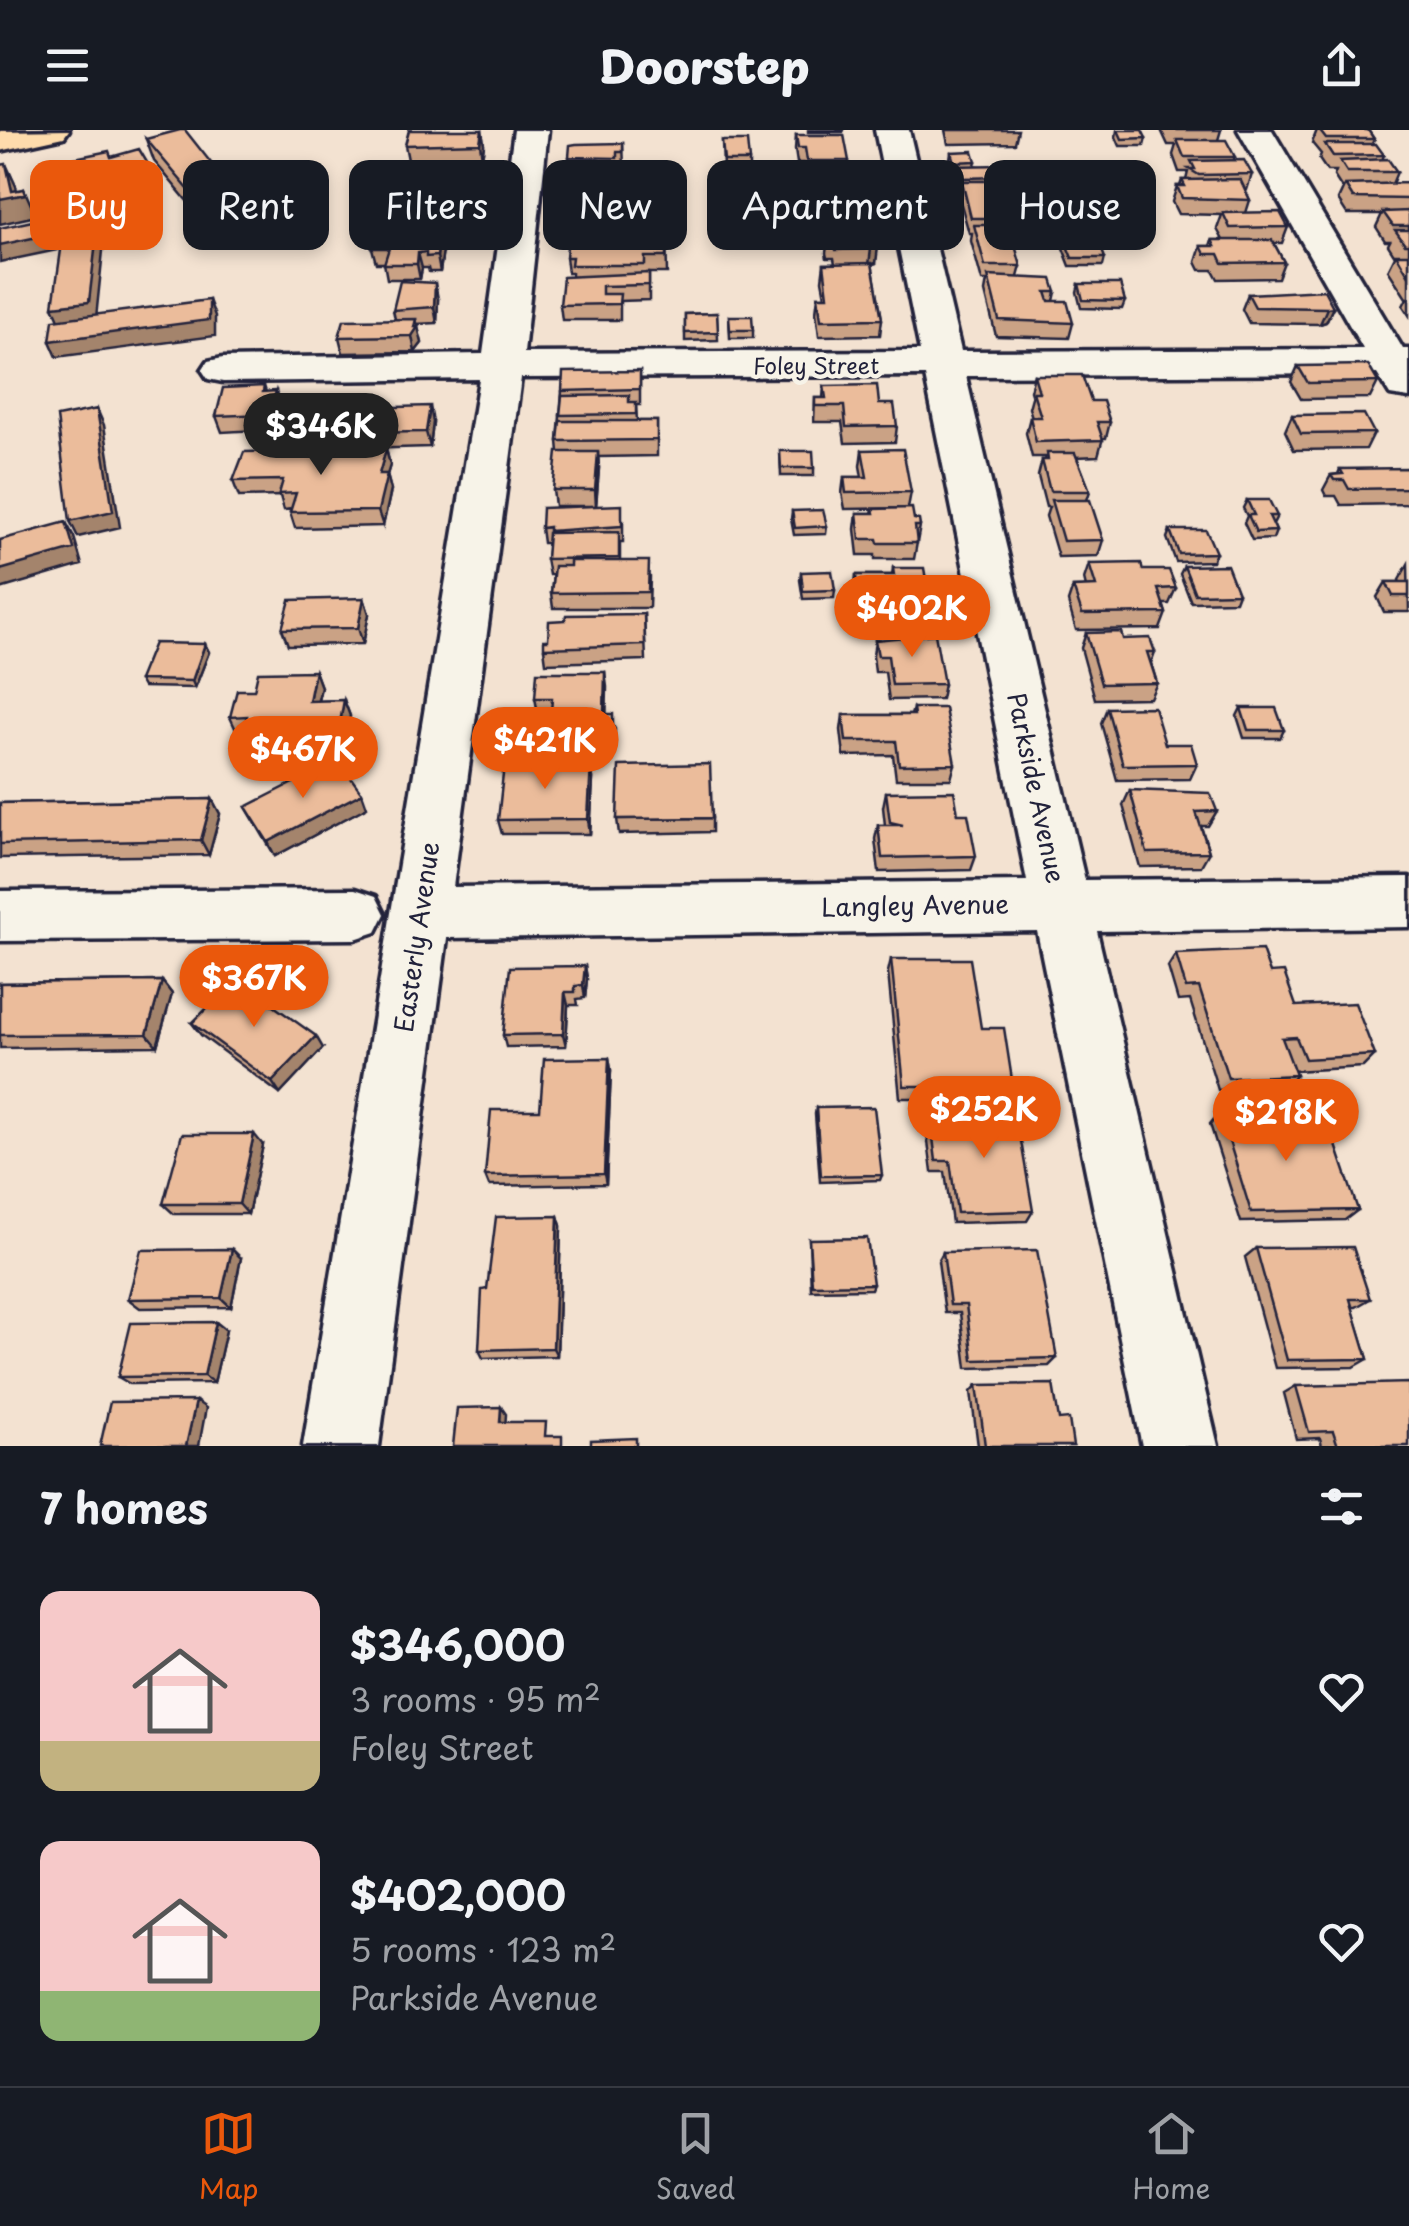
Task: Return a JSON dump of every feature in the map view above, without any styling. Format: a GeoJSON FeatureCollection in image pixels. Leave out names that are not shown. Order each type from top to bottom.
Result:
{"type":"FeatureCollection","features":[{"type":"Feature","properties":{"kind":"main road"},"geometry":{"type":"LineString","coordinates":[[0,140],[52,130]]}},
{"type":"Feature","properties":{"kind":"street","name":"Easterly Avenue"},"geometry":{"type":"LineString","coordinates":[[342,1446],[502,364],[531,130]]}},
{"type":"Feature","properties":{"kind":"street","name":"Parkside Avenue"},"geometry":{"type":"LineString","coordinates":[[892,130],[1180,1446]]}},
{"type":"Feature","properties":{"kind":"street"},"geometry":{"type":"LineString","coordinates":[[1255,130],[1403,372]]}},
{"type":"Feature","properties":{"kind":"street","name":"Foley Street"},"geometry":{"type":"LineString","coordinates":[[223,370],[502,364],[1403,372]]}},
{"type":"Feature","properties":{"kind":"street","name":"Langley Avenue"},"geometry":{"type":"LineString","coordinates":[[421,913],[1409,902]]}},
{"type":"Feature","properties":{"kind":"street"},"geometry":{"type":"LineString","coordinates":[[0,916],[355,914]]}},
{"type":"Feature","properties":{"kind":"building"},"geometry":{"type":"Polygon","coordinates":[[[185,130],[209,160],[183,160],[183,183],[146,139],[185,130]]]}},
{"type":"Feature","properties":{"kind":"building"},"geometry":{"type":"Polygon","coordinates":[[[409,130],[482,130],[480,143],[405,145],[409,130]]]}},
{"type":"Feature","properties":{"kind":"building"},"geometry":{"type":"Polygon","coordinates":[[[1118,130],[1142,130],[1146,138],[1122,139],[1118,130]]]}},
{"type":"Feature","properties":{"kind":"building"},"geometry":{"type":"Polygon","coordinates":[[[1319,130],[1368,130],[1374,139],[1326,139],[1319,130]]]}},
{"type":"Feature","properties":{"kind":"building"},"geometry":{"type":"Polygon","coordinates":[[[796,135],[844,135],[849,160],[807,160],[805,148],[798,148],[796,135]]]}},
{"type":"Feature","properties":{"kind":"building"},"geometry":{"type":"Polygon","coordinates":[[[1177,140],[1226,140],[1235,157],[1184,157],[1177,140]]]}},
{"type":"Feature","properties":{"kind":"building"},"geometry":{"type":"Polygon","coordinates":[[[722,141],[747,141],[749,160],[724,160],[722,141]]]}},
{"type":"Feature","properties":{"kind":"building"},"geometry":{"type":"Polygon","coordinates":[[[623,143],[623,152],[617,152],[617,158],[569,157],[570,145],[623,143]]]}},
{"type":"Feature","properties":{"kind":"building"},"geometry":{"type":"Polygon","coordinates":[[[1325,144],[1376,144],[1384,155],[1333,156],[1325,144]]]}},
{"type":"Feature","properties":{"kind":"building"},"geometry":{"type":"Polygon","coordinates":[[[139,149],[146,160],[65,160],[109,151],[111,157],[139,149]]]}},
{"type":"Feature","properties":{"kind":"building"},"geometry":{"type":"Polygon","coordinates":[[[973,151],[976,161],[953,160],[951,152],[973,151]]]}},
{"type":"Feature","properties":{"kind":"building"},"geometry":{"type":"Polygon","coordinates":[[[1388,159],[1397,172],[1347,172],[1340,161],[1388,159]]]}},
{"type":"Feature","properties":{"kind":"building"},"geometry":{"type":"Polygon","coordinates":[[[1244,160],[1252,174],[1199,175],[1189,169],[1195,169],[1191,161],[1244,160]]]}},
{"type":"Feature","properties":{"kind":"building"},"geometry":{"type":"Polygon","coordinates":[[[6,164],[12,191],[24,189],[26,194],[0,199],[0,165],[6,164]]]}},
{"type":"Feature","properties":{"kind":"building"},"geometry":{"type":"Polygon","coordinates":[[[984,165],[984,177],[964,178],[964,166],[984,165]]]}},
{"type":"Feature","properties":{"kind":"building"},"geometry":{"type":"Polygon","coordinates":[[[1240,179],[1250,200],[1182,198],[1177,186],[1185,186],[1182,180],[1240,179]]]}},
{"type":"Feature","properties":{"kind":"building"},"geometry":{"type":"Polygon","coordinates":[[[964,181],[984,181],[984,218],[971,218],[964,181]]]}},
{"type":"Feature","properties":{"kind":"building"},"geometry":{"type":"Polygon","coordinates":[[[1407,183],[1409,199],[1353,198],[1345,185],[1407,183]]]}},
{"type":"Feature","properties":{"kind":"building"},"geometry":{"type":"Polygon","coordinates":[[[1409,211],[1409,226],[1393,226],[1383,212],[1409,211]]]}},
{"type":"Feature","properties":{"kind":"building"},"geometry":{"type":"Polygon","coordinates":[[[1280,212],[1288,227],[1230,228],[1223,213],[1280,212]]]}},
{"type":"Feature","properties":{"kind":"building"},"geometry":{"type":"Polygon","coordinates":[[[30,221],[30,239],[0,245],[0,228],[30,221]]]}},
{"type":"Feature","properties":{"kind":"building"},"geometry":{"type":"Polygon","coordinates":[[[974,225],[984,225],[984,250],[1016,250],[1021,266],[985,266],[974,225]]]}},
{"type":"Feature","properties":{"kind":"building"},"geometry":{"type":"Polygon","coordinates":[[[1395,230],[1409,230],[1409,244],[1405,244],[1395,230]]]}},
{"type":"Feature","properties":{"kind":"building"},"geometry":{"type":"Polygon","coordinates":[[[1212,240],[1272,240],[1284,262],[1223,263],[1219,254],[1205,254],[1201,246],[1215,246],[1212,240]]]}},
{"type":"Feature","properties":{"kind":"building"},"geometry":{"type":"Polygon","coordinates":[[[61,250],[95,250],[89,302],[53,306],[61,250]]]}},
{"type":"Feature","properties":{"kind":"building"},"geometry":{"type":"Polygon","coordinates":[[[388,250],[438,250],[437,256],[418,253],[417,264],[384,264],[388,250]]]}},
{"type":"Feature","properties":{"kind":"building"},"geometry":{"type":"Polygon","coordinates":[[[567,250],[666,250],[666,257],[645,257],[645,265],[571,265],[572,257],[566,257],[567,250]]]}},
{"type":"Feature","properties":{"kind":"building"},"geometry":{"type":"Polygon","coordinates":[[[1069,250],[1102,250],[1105,258],[1072,258],[1069,250]]]}},
{"type":"Feature","properties":{"kind":"building"},"geometry":{"type":"Polygon","coordinates":[[[1396,254],[1409,254],[1409,276],[1396,254]]]}},
{"type":"Feature","properties":{"kind":"building"},"geometry":{"type":"Polygon","coordinates":[[[872,263],[882,319],[821,320],[818,296],[828,296],[824,264],[872,263]]]}},
{"type":"Feature","properties":{"kind":"building"},"geometry":{"type":"Polygon","coordinates":[[[649,273],[649,285],[602,286],[602,294],[620,294],[619,304],[560,305],[563,277],[649,273]]]}},
{"type":"Feature","properties":{"kind":"building"},"geometry":{"type":"Polygon","coordinates":[[[988,276],[1052,279],[1056,292],[1046,292],[1049,301],[1067,301],[1073,323],[999,320],[988,276]]]}},
{"type":"Feature","properties":{"kind":"building"},"geometry":{"type":"Polygon","coordinates":[[[400,281],[435,283],[434,307],[393,310],[400,281]]]}},
{"type":"Feature","properties":{"kind":"building"},"geometry":{"type":"Polygon","coordinates":[[[1079,284],[1120,284],[1125,301],[1083,300],[1079,284]]]}},
{"type":"Feature","properties":{"kind":"building"},"geometry":{"type":"Polygon","coordinates":[[[1324,290],[1333,307],[1255,307],[1248,294],[1324,290]]]}},
{"type":"Feature","properties":{"kind":"building"},"geometry":{"type":"Polygon","coordinates":[[[209,300],[209,320],[50,341],[53,320],[209,300]]]}},
{"type":"Feature","properties":{"kind":"building"},"geometry":{"type":"Polygon","coordinates":[[[717,313],[718,332],[685,333],[685,314],[717,313]]]}},
{"type":"Feature","properties":{"kind":"building"},"geometry":{"type":"Polygon","coordinates":[[[729,316],[752,316],[753,330],[730,330],[729,316]]]}},
{"type":"Feature","properties":{"kind":"building"},"geometry":{"type":"Polygon","coordinates":[[[416,319],[414,327],[418,327],[412,336],[339,337],[344,320],[416,319]]]}},
{"type":"Feature","properties":{"kind":"building"},"geometry":{"type":"Polygon","coordinates":[[[1368,365],[1378,382],[1308,383],[1298,366],[1368,365]]]}},
{"type":"Feature","properties":{"kind":"building"},"geometry":{"type":"Polygon","coordinates":[[[640,371],[640,389],[562,391],[563,372],[640,371]]]}},
{"type":"Feature","properties":{"kind":"building"},"geometry":{"type":"Polygon","coordinates":[[[1034,375],[1082,375],[1091,401],[1103,401],[1110,422],[1097,422],[1103,440],[1036,442],[1030,417],[1041,417],[1033,392],[1039,392],[1034,375]]]}},
{"type":"Feature","properties":{"kind":"building"},"geometry":{"type":"Polygon","coordinates":[[[877,385],[879,404],[894,404],[897,426],[846,427],[844,406],[815,406],[815,398],[826,398],[824,386],[877,385]]]}},
{"type":"Feature","properties":{"kind":"building"},"geometry":{"type":"Polygon","coordinates":[[[264,386],[263,392],[276,391],[270,414],[216,416],[223,388],[264,386]]]}},
{"type":"Feature","properties":{"kind":"building"},"geometry":{"type":"Polygon","coordinates":[[[629,395],[629,402],[636,402],[636,414],[560,415],[562,396],[629,395]]]}},
{"type":"Feature","properties":{"kind":"building"},"geometry":{"type":"Polygon","coordinates":[[[430,406],[426,432],[356,433],[362,408],[430,406]]]}},
{"type":"Feature","properties":{"kind":"building"},"geometry":{"type":"Polygon","coordinates":[[[97,409],[113,511],[70,521],[57,417],[97,409]]]}},
{"type":"Feature","properties":{"kind":"building"},"geometry":{"type":"Polygon","coordinates":[[[1364,414],[1374,433],[1301,434],[1292,415],[1364,414]]]}},
{"type":"Feature","properties":{"kind":"building"},"geometry":{"type":"Polygon","coordinates":[[[560,421],[657,421],[657,440],[558,441],[560,421]]]}},
{"type":"Feature","properties":{"kind":"building"},"geometry":{"type":"Polygon","coordinates":[[[386,449],[379,474],[387,474],[378,511],[290,512],[296,493],[279,494],[283,480],[233,481],[244,452],[386,449]]]}},
{"type":"Feature","properties":{"kind":"building"},"geometry":{"type":"Polygon","coordinates":[[[903,449],[911,492],[846,493],[844,477],[867,477],[862,450],[903,449]]]}},
{"type":"Feature","properties":{"kind":"building"},"geometry":{"type":"Polygon","coordinates":[[[780,451],[813,451],[814,468],[781,468],[780,451]]]}},
{"type":"Feature","properties":{"kind":"building"},"geometry":{"type":"Polygon","coordinates":[[[557,452],[598,452],[595,490],[553,490],[557,452]]]}},
{"type":"Feature","properties":{"kind":"building"},"geometry":{"type":"Polygon","coordinates":[[[1047,453],[1075,453],[1090,491],[1050,491],[1042,460],[1048,460],[1047,453]]]}},
{"type":"Feature","properties":{"kind":"building"},"geometry":{"type":"Polygon","coordinates":[[[1407,468],[1409,488],[1349,489],[1344,480],[1334,480],[1331,475],[1343,474],[1340,469],[1407,468]]]}},
{"type":"Feature","properties":{"kind":"building"},"geometry":{"type":"Polygon","coordinates":[[[1051,500],[1090,500],[1103,540],[1063,541],[1051,500]]]}},
{"type":"Feature","properties":{"kind":"building"},"geometry":{"type":"Polygon","coordinates":[[[1247,500],[1269,500],[1277,516],[1269,516],[1276,531],[1256,532],[1248,515],[1254,515],[1247,500]]]}},
{"type":"Feature","properties":{"kind":"building"},"geometry":{"type":"Polygon","coordinates":[[[622,505],[622,526],[549,531],[549,527],[541,528],[542,508],[622,505]]]}},
{"type":"Feature","properties":{"kind":"building"},"geometry":{"type":"Polygon","coordinates":[[[912,508],[920,526],[915,526],[917,543],[860,539],[857,513],[912,508]]]}},
{"type":"Feature","properties":{"kind":"building"},"geometry":{"type":"Polygon","coordinates":[[[823,510],[827,526],[795,528],[792,511],[823,510]]]}},
{"type":"Feature","properties":{"kind":"building"},"geometry":{"type":"Polygon","coordinates":[[[66,522],[74,549],[0,570],[0,540],[66,522]]]}},
{"type":"Feature","properties":{"kind":"building"},"geometry":{"type":"Polygon","coordinates":[[[1170,530],[1206,530],[1216,553],[1179,554],[1170,530]]]}},
{"type":"Feature","properties":{"kind":"building"},"geometry":{"type":"Polygon","coordinates":[[[619,532],[619,558],[546,559],[548,533],[619,532]]]}},
{"type":"Feature","properties":{"kind":"building"},"geometry":{"type":"Polygon","coordinates":[[[570,561],[649,561],[648,592],[551,593],[554,566],[570,566],[570,561]]]}},
{"type":"Feature","properties":{"kind":"building"},"geometry":{"type":"Polygon","coordinates":[[[1141,563],[1143,570],[1169,570],[1176,588],[1158,589],[1166,613],[1082,614],[1073,587],[1096,586],[1089,564],[1141,563]]]}},
{"type":"Feature","properties":{"kind":"building"},"geometry":{"type":"Polygon","coordinates":[[[1227,565],[1238,593],[1195,594],[1184,566],[1227,565]]]}},
{"type":"Feature","properties":{"kind":"building"},"geometry":{"type":"Polygon","coordinates":[[[893,568],[924,568],[932,615],[884,615],[882,600],[858,600],[856,575],[894,575],[893,568]]]}},
{"type":"Feature","properties":{"kind":"building"},"geometry":{"type":"Polygon","coordinates":[[[832,571],[835,590],[803,591],[801,572],[832,571]]]}},
{"type":"Feature","properties":{"kind":"building"},"geometry":{"type":"Polygon","coordinates":[[[1386,582],[1409,582],[1409,596],[1393,596],[1386,582]]]}},
{"type":"Feature","properties":{"kind":"building"},"geometry":{"type":"Polygon","coordinates":[[[364,598],[358,628],[282,629],[290,600],[364,598]]]}},
{"type":"Feature","properties":{"kind":"building"},"geometry":{"type":"Polygon","coordinates":[[[644,614],[645,645],[544,648],[549,621],[565,620],[566,615],[644,614]]]}},
{"type":"Feature","properties":{"kind":"building"},"geometry":{"type":"Polygon","coordinates":[[[1121,632],[1123,639],[1150,638],[1155,652],[1147,652],[1157,683],[1101,684],[1086,633],[1121,632]]]}},
{"type":"Feature","properties":{"kind":"building"},"geometry":{"type":"Polygon","coordinates":[[[935,634],[944,684],[892,685],[888,656],[878,656],[875,640],[935,634]]]}},
{"type":"Feature","properties":{"kind":"building"},"geometry":{"type":"Polygon","coordinates":[[[154,643],[205,644],[192,681],[139,680],[154,643]]]}},
{"type":"Feature","properties":{"kind":"building"},"geometry":{"type":"Polygon","coordinates":[[[315,671],[309,701],[344,700],[338,734],[242,736],[247,716],[230,717],[237,690],[254,690],[258,672],[315,671]]]}},
{"type":"Feature","properties":{"kind":"building"},"geometry":{"type":"Polygon","coordinates":[[[537,672],[605,672],[604,714],[613,714],[613,727],[550,728],[552,698],[535,698],[537,672]]]}},
{"type":"Feature","properties":{"kind":"building"},"geometry":{"type":"Polygon","coordinates":[[[1154,707],[1165,744],[1191,744],[1197,764],[1123,765],[1107,708],[1154,707]]]}},
{"type":"Feature","properties":{"kind":"building"},"geometry":{"type":"Polygon","coordinates":[[[913,708],[945,708],[955,764],[899,765],[896,741],[846,741],[843,715],[914,715],[913,708]]]}},
{"type":"Feature","properties":{"kind":"building"},"geometry":{"type":"Polygon","coordinates":[[[1241,708],[1276,708],[1284,730],[1248,730],[1241,708]]]}},
{"type":"Feature","properties":{"kind":"building"},"geometry":{"type":"Polygon","coordinates":[[[338,760],[362,793],[268,842],[246,807],[338,760]]]}},
{"type":"Feature","properties":{"kind":"building"},"geometry":{"type":"Polygon","coordinates":[[[591,764],[588,819],[498,820],[504,765],[591,764]]]}},
{"type":"Feature","properties":{"kind":"building"},"geometry":{"type":"Polygon","coordinates":[[[710,764],[712,818],[617,819],[619,766],[710,764]]]}},
{"type":"Feature","properties":{"kind":"building"},"geometry":{"type":"Polygon","coordinates":[[[1130,790],[1210,793],[1217,811],[1196,812],[1209,852],[1147,853],[1130,790]]]}},
{"type":"Feature","properties":{"kind":"building"},"geometry":{"type":"Polygon","coordinates":[[[954,791],[958,814],[968,814],[976,856],[882,858],[878,825],[903,825],[890,822],[886,792],[954,791]]]}},
{"type":"Feature","properties":{"kind":"building"},"geometry":{"type":"Polygon","coordinates":[[[212,799],[201,840],[0,844],[0,803],[212,799]]]}},
{"type":"Feature","properties":{"kind":"building"},"geometry":{"type":"Polygon","coordinates":[[[1262,950],[1270,973],[1284,972],[1296,1006],[1355,1003],[1375,1055],[1305,1059],[1296,1037],[1282,1038],[1296,1075],[1228,1078],[1199,987],[1186,988],[1176,954],[1262,950]]]}},
{"type":"Feature","properties":{"kind":"building"},"geometry":{"type":"Polygon","coordinates":[[[891,959],[970,959],[981,1028],[1004,1028],[1013,1086],[904,1086],[891,959]]]}},
{"type":"Feature","properties":{"kind":"building"},"geometry":{"type":"Polygon","coordinates":[[[585,966],[583,985],[575,986],[575,992],[565,992],[563,1034],[503,1035],[510,967],[585,966]]]}},
{"type":"Feature","properties":{"kind":"building"},"geometry":{"type":"Polygon","coordinates":[[[236,979],[316,1036],[272,1082],[192,1023],[236,979]]]}},
{"type":"Feature","properties":{"kind":"building"},"geometry":{"type":"Polygon","coordinates":[[[162,981],[147,1034],[0,1035],[0,983],[162,981]]]}},
{"type":"Feature","properties":{"kind":"building"},"geometry":{"type":"Polygon","coordinates":[[[609,1058],[604,1174],[485,1176],[491,1110],[540,1110],[544,1059],[609,1058]]]}},
{"type":"Feature","properties":{"kind":"building"},"geometry":{"type":"Polygon","coordinates":[[[874,1107],[882,1175],[821,1176],[816,1108],[874,1107]]]}},
{"type":"Feature","properties":{"kind":"building"},"geometry":{"type":"Polygon","coordinates":[[[1294,1111],[1302,1137],[1333,1136],[1358,1210],[1251,1212],[1220,1112],[1294,1111]]]}},
{"type":"Feature","properties":{"kind":"building"},"geometry":{"type":"Polygon","coordinates":[[[1016,1112],[1033,1211],[957,1213],[950,1161],[936,1161],[930,1114],[1016,1112]]]}},
{"type":"Feature","properties":{"kind":"building"},"geometry":{"type":"Polygon","coordinates":[[[182,1134],[254,1134],[239,1204],[163,1204],[182,1134]]]}},
{"type":"Feature","properties":{"kind":"building"},"geometry":{"type":"Polygon","coordinates":[[[558,1216],[553,1348],[479,1350],[482,1290],[487,1289],[496,1217],[558,1216]]]}},
{"type":"Feature","properties":{"kind":"building"},"geometry":{"type":"Polygon","coordinates":[[[867,1238],[873,1284],[812,1285],[809,1239],[867,1238]]]}},
{"type":"Feature","properties":{"kind":"building"},"geometry":{"type":"Polygon","coordinates":[[[1353,1247],[1370,1299],[1350,1299],[1368,1359],[1287,1360],[1256,1248],[1353,1247]]]}},
{"type":"Feature","properties":{"kind":"building"},"geometry":{"type":"Polygon","coordinates":[[[232,1249],[221,1298],[128,1299],[141,1250],[232,1249]]]}},
{"type":"Feature","properties":{"kind":"building"},"geometry":{"type":"Polygon","coordinates":[[[1037,1250],[1057,1358],[973,1360],[966,1305],[950,1305],[943,1252],[1037,1250]]]}},
{"type":"Feature","properties":{"kind":"building"},"geometry":{"type":"Polygon","coordinates":[[[216,1322],[204,1376],[118,1377],[131,1323],[216,1322]]]}},
{"type":"Feature","properties":{"kind":"building"},"geometry":{"type":"Polygon","coordinates":[[[1409,1383],[1409,1446],[1338,1446],[1333,1431],[1309,1432],[1296,1386],[1409,1383]]]}},
{"type":"Feature","properties":{"kind":"building"},"geometry":{"type":"Polygon","coordinates":[[[1053,1384],[1059,1420],[1069,1419],[1073,1446],[985,1446],[977,1385],[1053,1384]]]}},
{"type":"Feature","properties":{"kind":"building"},"geometry":{"type":"Polygon","coordinates":[[[196,1401],[186,1446],[100,1446],[110,1402],[196,1401]]]}},
{"type":"Feature","properties":{"kind":"building"},"geometry":{"type":"Polygon","coordinates":[[[501,1407],[500,1422],[546,1422],[545,1436],[562,1436],[562,1446],[453,1446],[457,1408],[501,1407]]]}},
{"type":"Feature","properties":{"kind":"building"},"geometry":{"type":"Polygon","coordinates":[[[636,1438],[636,1446],[591,1446],[591,1440],[636,1438]]]}}]}
